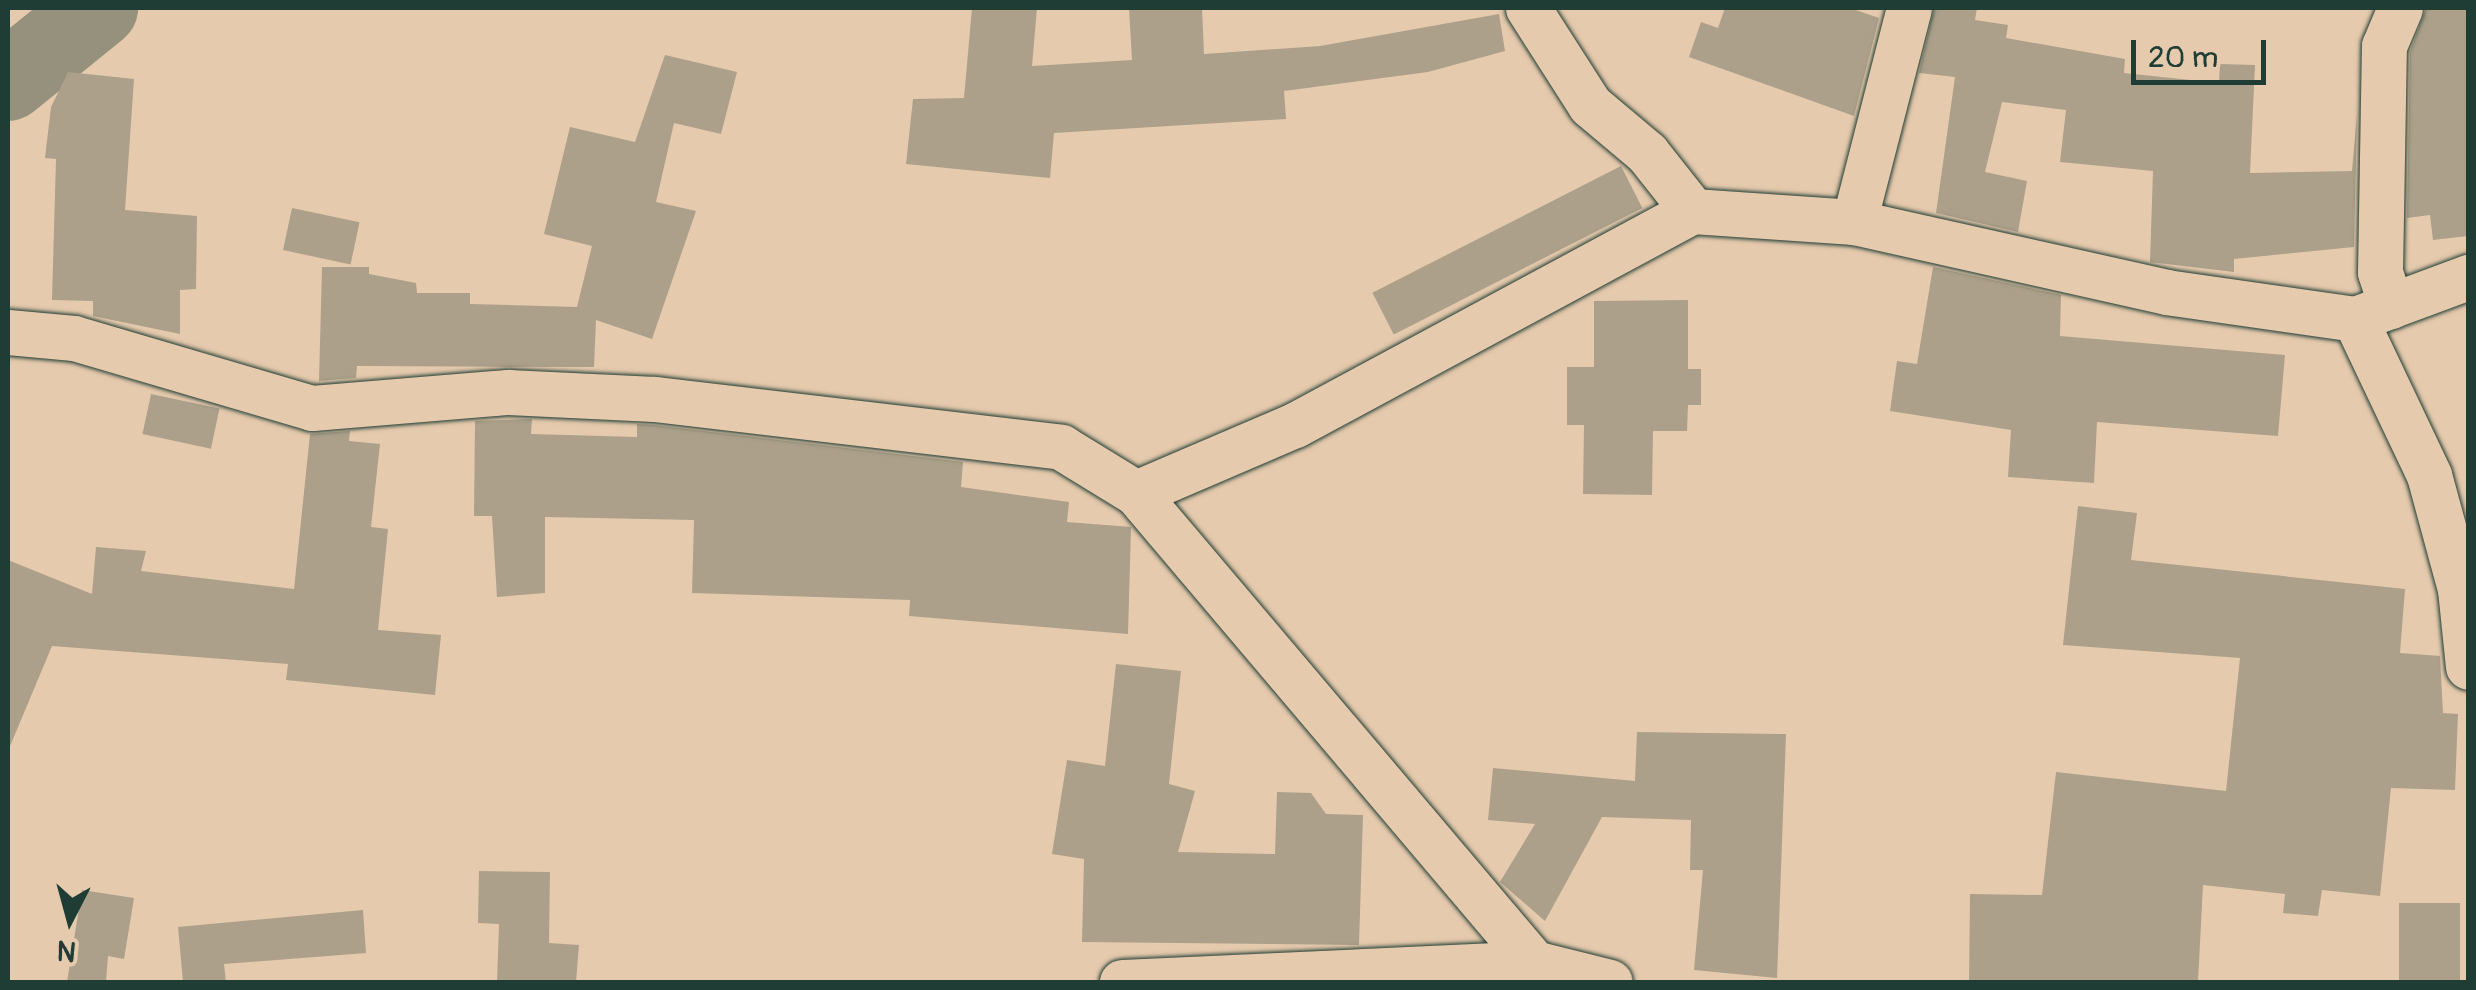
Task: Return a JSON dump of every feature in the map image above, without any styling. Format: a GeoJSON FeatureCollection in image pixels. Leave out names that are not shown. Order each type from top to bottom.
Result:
{"type":"FeatureCollection","features":[{"type":"Feature","properties":{"kind":"street"},"geometry":{"type":"LineString","coordinates":[[1528,8],[1590,106],[1647,152],[1692,211]]}},
{"type":"Feature","properties":{"kind":"street"},"geometry":{"type":"LineString","coordinates":[[1854,222],[1909,8]]}},
{"type":"Feature","properties":{"kind":"street"},"geometry":{"type":"LineString","coordinates":[[2400,8],[2384,46],[2380,272],[2373,312],[2429,474],[2460,589],[2468,667]]}},
{"type":"Feature","properties":{"kind":"street"},"geometry":{"type":"LineString","coordinates":[[1136,492],[1294,425],[1692,211],[1854,222],[2166,292],[2373,312],[2468,277]]}},
{"type":"Feature","properties":{"kind":"street"},"geometry":{"type":"LineString","coordinates":[[8,332],[74,338],[312,408],[508,392],[636,398],[1060,446],[1136,492],[1534,963]]}},
{"type":"Feature","properties":{"kind":"street"},"geometry":{"type":"LineString","coordinates":[[1122,982],[1534,963],[1610,982]]}},
{"type":"Feature","properties":{"kind":"building"},"geometry":{"type":"Polygon","coordinates":[[[972,8],[1037,8],[1032,66],[1132,60],[1129,8],[1202,8],[1204,54],[1320,46],[1499,14],[1505,51],[1428,72],[1284,91],[1286,119],[1054,133],[1050,178],[906,164],[913,99],[964,98],[972,8]]]}},
{"type":"Feature","properties":{"kind":"building"},"geometry":{"type":"Polygon","coordinates":[[[1725,8],[1850,8],[1879,18],[1854,116],[1689,57],[1701,22],[1718,28],[1725,8]]]}},
{"type":"Feature","properties":{"kind":"building"},"geometry":{"type":"Polygon","coordinates":[[[1934,8],[1977,8],[1975,20],[2008,25],[2006,38],[2125,59],[2124,73],[2219,83],[2220,64],[2255,65],[2250,173],[2352,171],[2357,114],[2354,247],[2234,259],[2234,272],[2150,262],[2153,171],[2060,162],[2066,110],[2002,102],[1985,172],[2027,181],[2018,232],[1936,213],[1955,77],[1919,73],[1934,8]]]}},
{"type":"Feature","properties":{"kind":"building"},"geometry":{"type":"Polygon","coordinates":[[[2426,8],[2468,8],[2468,236],[2433,240],[2430,215],[2407,218],[2410,52],[2426,8]]]}},
{"type":"Feature","properties":{"kind":"building"},"geometry":{"type":"Polygon","coordinates":[[[665,55],[737,72],[721,134],[674,123],[656,202],[696,211],[652,339],[596,320],[594,367],[357,366],[356,378],[319,381],[322,267],[369,267],[369,274],[416,283],[417,293],[470,293],[470,304],[577,307],[592,246],[544,234],[570,127],[635,142],[665,55]]]}},
{"type":"Feature","properties":{"kind":"building"},"geometry":{"type":"Polygon","coordinates":[[[68,72],[134,79],[125,210],[197,216],[196,289],[180,290],[180,334],[93,316],[93,301],[52,300],[56,159],[45,158],[51,107],[68,72]]]}},
{"type":"Feature","properties":{"kind":"building"},"geometry":{"type":"Polygon","coordinates":[[[1621,166],[1642,208],[1394,335],[1372,293],[1621,166]]]}},
{"type":"Feature","properties":{"kind":"building"},"geometry":{"type":"Polygon","coordinates":[[[292,208],[359,222],[351,264],[283,250],[292,208]]]}},
{"type":"Feature","properties":{"kind":"building"},"geometry":{"type":"Polygon","coordinates":[[[1933,267],[2061,295],[2060,336],[2285,355],[2278,436],[2097,422],[2094,483],[2008,477],[2011,430],[1890,411],[1897,361],[1917,364],[1933,267]]]}},
{"type":"Feature","properties":{"kind":"building"},"geometry":{"type":"Polygon","coordinates":[[[1688,300],[1688,369],[1701,369],[1701,405],[1688,405],[1687,431],[1653,431],[1652,495],[1583,494],[1584,425],[1567,425],[1567,367],[1594,367],[1594,301],[1688,300]]]}},
{"type":"Feature","properties":{"kind":"building"},"geometry":{"type":"Polygon","coordinates":[[[151,394],[219,409],[211,449],[142,434],[151,394]]]}},
{"type":"Feature","properties":{"kind":"building"},"geometry":{"type":"Polygon","coordinates":[[[532,419],[531,434],[637,437],[637,424],[653,425],[963,462],[961,487],[1069,502],[1067,522],[1131,527],[1128,634],[909,616],[910,600],[692,593],[694,520],[545,517],[545,593],[497,597],[492,516],[474,516],[475,421],[532,419]]]}},
{"type":"Feature","properties":{"kind":"building"},"geometry":{"type":"Polygon","coordinates":[[[350,431],[349,441],[380,444],[371,527],[388,529],[378,630],[441,635],[435,695],[286,680],[288,664],[52,646],[8,751],[8,560],[92,594],[96,547],[146,551],[141,571],[294,589],[310,434],[350,431]]]}},
{"type":"Feature","properties":{"kind":"building"},"geometry":{"type":"Polygon","coordinates":[[[2078,506],[2137,513],[2131,560],[2405,589],[2400,653],[2440,656],[2443,713],[2458,714],[2455,790],[2391,788],[2380,896],[2322,890],[2318,916],[2283,913],[2285,894],[2203,885],[2198,982],[1969,982],[1970,894],[2042,895],[2056,772],[2226,791],[2240,658],[2063,645],[2078,506]]]}},
{"type":"Feature","properties":{"kind":"building"},"geometry":{"type":"Polygon","coordinates":[[[1116,664],[1181,671],[1169,784],[1195,791],[1178,852],[1275,854],[1277,792],[1311,793],[1326,814],[1363,815],[1359,945],[1082,942],[1084,859],[1052,854],[1067,760],[1105,766],[1116,664]]]}},
{"type":"Feature","properties":{"kind":"building"},"geometry":{"type":"Polygon","coordinates":[[[1637,732],[1786,734],[1777,978],[1694,970],[1703,870],[1690,870],[1691,820],[1602,817],[1545,921],[1500,882],[1535,824],[1488,820],[1493,768],[1635,781],[1637,732]]]}},
{"type":"Feature","properties":{"kind":"building"},"geometry":{"type":"Polygon","coordinates":[[[479,871],[550,872],[549,943],[579,945],[576,982],[497,982],[499,924],[478,923],[479,871]]]}},
{"type":"Feature","properties":{"kind":"building"},"geometry":{"type":"Polygon","coordinates":[[[82,890],[134,898],[124,959],[108,956],[106,982],[67,982],[82,890]]]}},
{"type":"Feature","properties":{"kind":"building"},"geometry":{"type":"Polygon","coordinates":[[[2399,903],[2460,903],[2460,981],[2399,981],[2399,903]]]}},
{"type":"Feature","properties":{"kind":"building"},"geometry":{"type":"Polygon","coordinates":[[[363,910],[366,953],[224,964],[226,982],[183,982],[178,927],[363,910]]]}},
{"type":"Feature","properties":{"kind":"waterway"},"geometry":{"type":"LineString","coordinates":[[8,81],[98,8]]}}]}
